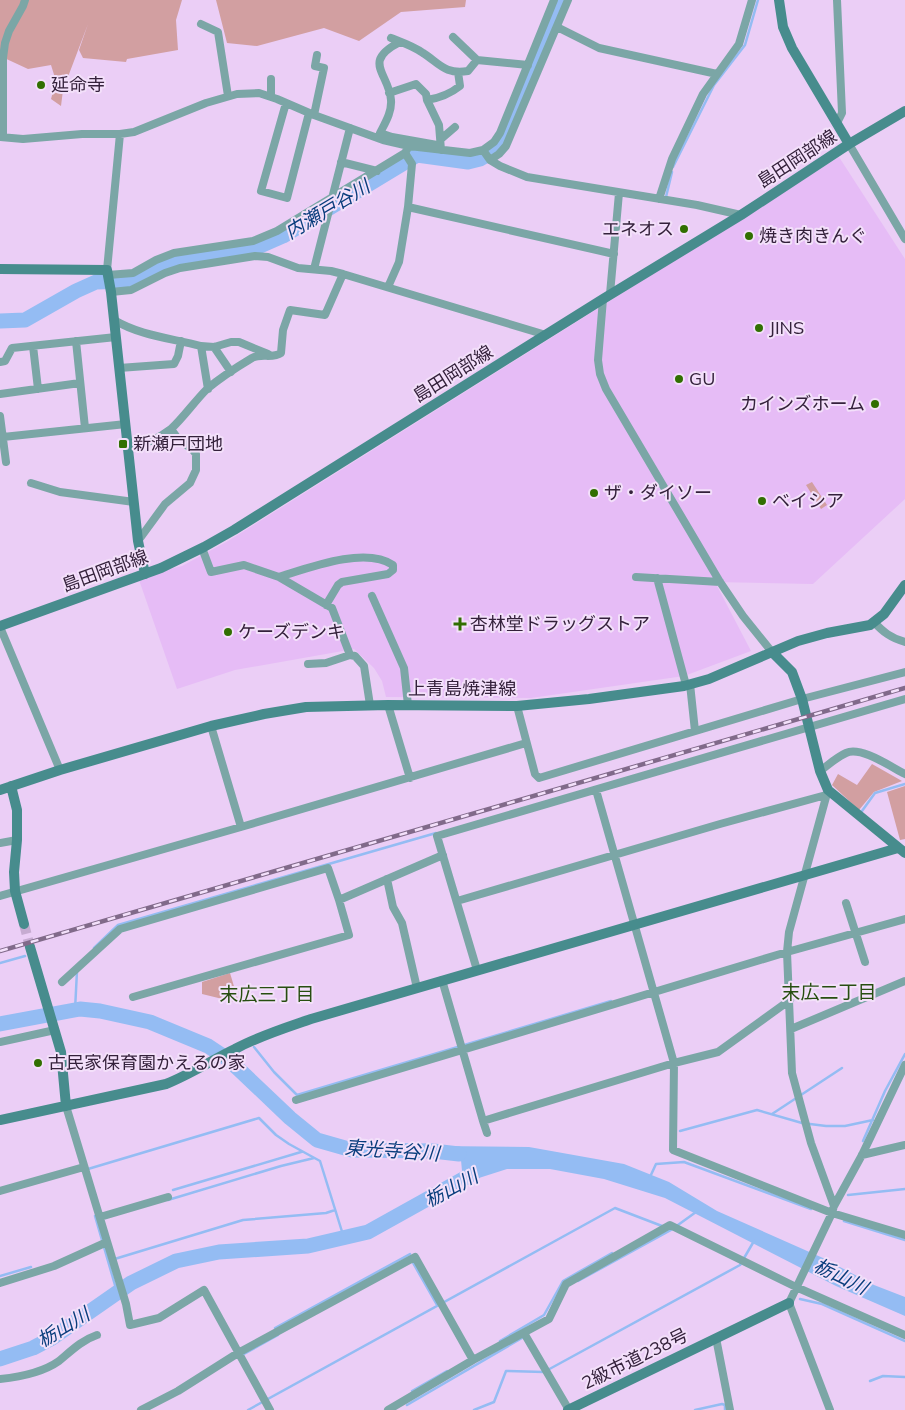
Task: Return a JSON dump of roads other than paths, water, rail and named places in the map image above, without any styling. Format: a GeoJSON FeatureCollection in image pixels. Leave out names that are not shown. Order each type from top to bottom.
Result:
{"type":"FeatureCollection","features":[{"type":"Feature","properties":{"kind":"street"},"geometry":{"type":"LineString","coordinates":[[25,0],[24,6],[9,31],[5,43],[1,137],[23,139],[134,132],[228,96],[259,93],[384,140],[407,150],[412,164],[408,208],[399,262],[388,287]]}},
{"type":"Feature","properties":{"kind":"street"},"geometry":{"type":"LineString","coordinates":[[354,129],[371,130],[392,137],[441,145],[470,153],[483,150],[494,142],[500,133],[554,0]]}},
{"type":"Feature","properties":{"kind":"street"},"geometry":{"type":"LineString","coordinates":[[490,160],[506,146],[568,0]]}},
{"type":"Feature","properties":{"kind":"street"},"geometry":{"type":"LineString","coordinates":[[659,199],[672,159],[703,94],[739,44],[752,0]]}},
{"type":"Feature","properties":{"kind":"street"},"geometry":{"type":"LineString","coordinates":[[779,0],[783,27],[792,48],[905,239]]}},
{"type":"Feature","properties":{"kind":"street"},"geometry":{"type":"LineString","coordinates":[[837,0],[842,113],[837,123]]}},
{"type":"Feature","properties":{"kind":"street"},"geometry":{"type":"LineString","coordinates":[[201,24],[218,32],[228,96]]}},
{"type":"Feature","properties":{"kind":"street"},"geometry":{"type":"LineString","coordinates":[[557,28],[599,48],[717,74]]}},
{"type":"Feature","properties":{"kind":"street"},"geometry":{"type":"LineString","coordinates":[[453,37],[477,60],[528,65]]}},
{"type":"Feature","properties":{"kind":"street"},"geometry":{"type":"LineString","coordinates":[[391,38],[423,53],[440,67],[451,71],[468,70],[477,60]]}},
{"type":"Feature","properties":{"kind":"street"},"geometry":{"type":"LineString","coordinates":[[380,133],[390,113],[391,100],[380,70],[380,59],[384,51],[400,42]]}},
{"type":"Feature","properties":{"kind":"street"},"geometry":{"type":"LineString","coordinates":[[537,43],[548,48]]}},
{"type":"Feature","properties":{"kind":"street"},"geometry":{"type":"LineString","coordinates":[[286,103],[260,191],[287,198],[324,68],[315,66],[317,55]]}},
{"type":"Feature","properties":{"kind":"street"},"geometry":{"type":"LineString","coordinates":[[427,100],[451,93],[460,86],[458,72]]}},
{"type":"Feature","properties":{"kind":"street"},"geometry":{"type":"LineString","coordinates":[[270,96],[271,79]]}},
{"type":"Feature","properties":{"kind":"street"},"geometry":{"type":"LineString","coordinates":[[389,93],[416,84],[426,94],[439,125],[441,145]]}},
{"type":"Feature","properties":{"kind":"street","name":"島田岡部線"},"geometry":{"type":"LineString","coordinates":[[0,626],[145,574],[202,548],[234,530],[741,215],[849,144],[905,111]]}},
{"type":"Feature","properties":{"kind":"street"},"geometry":{"type":"LineString","coordinates":[[0,269],[133,273],[156,260],[174,253],[253,241],[277,231],[333,198],[407,150],[441,145],[455,127]]}},
{"type":"Feature","properties":{"kind":"street"},"geometry":{"type":"LineString","coordinates":[[314,270],[342,162],[354,129]]}},
{"type":"Feature","properties":{"kind":"street"},"geometry":{"type":"LineString","coordinates":[[120,134],[108,272],[138,541],[145,574]]}},
{"type":"Feature","properties":{"kind":"street"},"geometry":{"type":"LineString","coordinates":[[483,150],[490,160],[527,177],[741,215]]}},
{"type":"Feature","properties":{"kind":"street"},"geometry":{"type":"LineString","coordinates":[[342,162],[376,171]]}},
{"type":"Feature","properties":{"kind":"street"},"geometry":{"type":"LineString","coordinates":[[618,193],[614,254],[598,360],[600,374],[606,389],[720,582],[743,616],[772,652],[792,672],[802,699],[808,728],[827,793],[789,932],[788,948],[792,1073],[833,1209]]}},
{"type":"Feature","properties":{"kind":"street"},"geometry":{"type":"LineString","coordinates":[[408,208],[614,254]]}},
{"type":"Feature","properties":{"kind":"street"},"geometry":{"type":"LineString","coordinates":[[111,289],[131,290],[165,273],[180,268],[255,256],[268,257],[298,268],[343,274],[546,335]]}},
{"type":"Feature","properties":{"kind":"street"},"geometry":{"type":"LineString","coordinates":[[128,447],[143,445],[159,438],[184,417],[208,389],[254,357],[276,356],[281,353],[283,330],[290,310],[325,315],[343,274]]}},
{"type":"Feature","properties":{"kind":"street"},"geometry":{"type":"LineString","coordinates":[[114,320],[128,328],[150,335],[201,346],[214,347],[231,342],[239,342],[272,356]]}},
{"type":"Feature","properties":{"kind":"street"},"geometry":{"type":"LineString","coordinates":[[0,362],[5,361],[12,348],[116,337]]}},
{"type":"Feature","properties":{"kind":"street"},"geometry":{"type":"LineString","coordinates":[[76,341],[85,428]]}},
{"type":"Feature","properties":{"kind":"street"},"geometry":{"type":"LineString","coordinates":[[120,368],[174,364],[181,341]]}},
{"type":"Feature","properties":{"kind":"street"},"geometry":{"type":"LineString","coordinates":[[33,346],[38,389]]}},
{"type":"Feature","properties":{"kind":"street"},"geometry":{"type":"LineString","coordinates":[[201,346],[208,389]]}},
{"type":"Feature","properties":{"kind":"street"},"geometry":{"type":"LineString","coordinates":[[214,347],[231,372]]}},
{"type":"Feature","properties":{"kind":"street"},"geometry":{"type":"LineString","coordinates":[[0,394],[80,383]]}},
{"type":"Feature","properties":{"kind":"street"},"geometry":{"type":"LineString","coordinates":[[0,416],[6,462]]}},
{"type":"Feature","properties":{"kind":"street"},"geometry":{"type":"LineString","coordinates":[[3,437],[126,424]]}},
{"type":"Feature","properties":{"kind":"street"},"geometry":{"type":"LineString","coordinates":[[138,541],[165,504],[190,483],[196,470],[196,454],[179,440],[171,429]]}},
{"type":"Feature","properties":{"kind":"street"},"geometry":{"type":"LineString","coordinates":[[30,484],[60,492],[134,502]]}},
{"type":"Feature","properties":{"kind":"street"},"geometry":{"type":"LineString","coordinates":[[202,548],[211,572],[244,565],[278,577],[332,608],[350,655]]}},
{"type":"Feature","properties":{"kind":"street"},"geometry":{"type":"LineString","coordinates":[[278,577],[336,560],[362,557],[382,560],[392,565],[393,570],[388,574],[342,582],[338,585],[326,605]]}},
{"type":"Feature","properties":{"kind":"street"},"geometry":{"type":"LineString","coordinates":[[636,577],[720,582]]}},
{"type":"Feature","properties":{"kind":"street"},"geometry":{"type":"LineString","coordinates":[[657,578],[688,685],[695,731]]}},
{"type":"Feature","properties":{"kind":"street","name":"上青島焼津線"},"geometry":{"type":"LineString","coordinates":[[0,790],[60,770],[211,726],[306,707],[370,705],[517,706],[589,699],[688,685],[709,679],[818,635],[863,628],[884,614],[905,585]]}},
{"type":"Feature","properties":{"kind":"street"},"geometry":{"type":"LineString","coordinates":[[372,596],[404,668],[408,705]]}},
{"type":"Feature","properties":{"kind":"street"},"geometry":{"type":"LineString","coordinates":[[874,622],[884,633],[905,642]]}},
{"type":"Feature","properties":{"kind":"street"},"geometry":{"type":"LineString","coordinates":[[0,626],[60,770]]}},
{"type":"Feature","properties":{"kind":"street"},"geometry":{"type":"LineString","coordinates":[[308,664],[326,663],[350,655],[355,656],[364,666],[370,705]]}},
{"type":"Feature","properties":{"kind":"street"},"geometry":{"type":"LineString","coordinates":[[517,706],[534,774],[540,778],[802,699],[905,672]]}},
{"type":"Feature","properties":{"kind":"street"},"geometry":{"type":"LineString","coordinates":[[477,970],[437,836],[905,699]]}},
{"type":"Feature","properties":{"kind":"street"},"geometry":{"type":"LineString","coordinates":[[388,705],[410,778]]}},
{"type":"Feature","properties":{"kind":"street"},"geometry":{"type":"LineString","coordinates":[[211,726],[241,827]]}},
{"type":"Feature","properties":{"kind":"street"},"geometry":{"type":"LineString","coordinates":[[0,896],[526,743]]}},
{"type":"Feature","properties":{"kind":"street"},"geometry":{"type":"LineString","coordinates":[[820,771],[846,753],[853,751],[861,752],[905,774]]}},
{"type":"Feature","properties":{"kind":"street"},"geometry":{"type":"LineString","coordinates":[[11,786],[17,810],[17,840],[14,856],[15,891],[24,924]]}},
{"type":"Feature","properties":{"kind":"street"},"geometry":{"type":"LineString","coordinates":[[596,790],[674,1063],[673,1150],[905,1235]]}},
{"type":"Feature","properties":{"kind":"street"},"geometry":{"type":"LineString","coordinates":[[827,793],[903,849]]}},
{"type":"Feature","properties":{"kind":"street"},"geometry":{"type":"LineString","coordinates":[[457,901],[827,793]]}},
{"type":"Feature","properties":{"kind":"street"},"geometry":{"type":"LineString","coordinates":[[0,844],[17,840]]}},
{"type":"Feature","properties":{"kind":"street"},"geometry":{"type":"LineString","coordinates":[[0,1120],[166,1084],[275,1031],[311,1019],[804,875],[903,849]]}},
{"type":"Feature","properties":{"kind":"street"},"geometry":{"type":"LineString","coordinates":[[339,900],[443,855]]}},
{"type":"Feature","properties":{"kind":"street"},"geometry":{"type":"LineString","coordinates":[[62,982],[120,929],[328,868],[349,934],[133,997]]}},
{"type":"Feature","properties":{"kind":"street"},"geometry":{"type":"LineString","coordinates":[[387,879],[393,908],[402,923],[417,988]]}},
{"type":"Feature","properties":{"kind":"street"},"geometry":{"type":"LineString","coordinates":[[846,903],[865,962]]}},
{"type":"Feature","properties":{"kind":"street"},"geometry":{"type":"LineString","coordinates":[[296,1100],[653,992],[788,948],[905,919]]}},
{"type":"Feature","properties":{"kind":"street"},"geometry":{"type":"LineString","coordinates":[[30,947],[61,1052],[66,1106],[120,1283],[130,1326],[159,1318],[204,1290],[270,1410]]}},
{"type":"Feature","properties":{"kind":"street"},"geometry":{"type":"LineString","coordinates":[[442,980],[486,1133]]}},
{"type":"Feature","properties":{"kind":"street"},"geometry":{"type":"LineString","coordinates":[[791,1029],[905,981]]}},
{"type":"Feature","properties":{"kind":"street"},"geometry":{"type":"LineString","coordinates":[[484,1121],[723,1050],[790,1000]]}},
{"type":"Feature","properties":{"kind":"street"},"geometry":{"type":"LineString","coordinates":[[0,1042],[55,1028]]}},
{"type":"Feature","properties":{"kind":"street"},"geometry":{"type":"LineString","coordinates":[[830,1410],[789,1303],[833,1209],[862,1155],[905,1065]]}},
{"type":"Feature","properties":{"kind":"street"},"geometry":{"type":"LineString","coordinates":[[862,1155],[905,1144]]}},
{"type":"Feature","properties":{"kind":"street"},"geometry":{"type":"LineString","coordinates":[[0,1191],[84,1167]]}},
{"type":"Feature","properties":{"kind":"street"},"geometry":{"type":"LineString","coordinates":[[100,1217],[168,1197]]}},
{"type":"Feature","properties":{"kind":"street"},"geometry":{"type":"LineString","coordinates":[[388,1410],[473,1360],[549,1319],[566,1284],[670,1225],[905,1335]]}},
{"type":"Feature","properties":{"kind":"street"},"geometry":{"type":"LineString","coordinates":[[0,1283],[54,1266],[107,1242]]}},
{"type":"Feature","properties":{"kind":"street"},"geometry":{"type":"LineString","coordinates":[[141,1410],[178,1391],[238,1353],[415,1257],[473,1360]]}},
{"type":"Feature","properties":{"kind":"street","name":"2級市道238号"},"geometry":{"type":"LineString","coordinates":[[568,1410],[789,1303]]}},
{"type":"Feature","properties":{"kind":"street"},"geometry":{"type":"LineString","coordinates":[[524,1332],[568,1410]]}},
{"type":"Feature","properties":{"kind":"street"},"geometry":{"type":"LineString","coordinates":[[0,1379],[20,1377],[39,1371],[57,1362],[90,1337],[97,1335]]}},
{"type":"Feature","properties":{"kind":"street"},"geometry":{"type":"LineString","coordinates":[[716,1338],[730,1410]]}},
{"type":"Feature","properties":{"kind":"water"},"geometry":{"type":"Polygon","coordinates":[[[439,1146],[529,1147],[624,1164],[669,1182],[717,1211],[823,1258],[874,1285],[905,1297],[905,1316],[836,1286],[665,1198],[604,1179],[550,1169],[507,1169],[457,1185],[454,1178],[462,1171],[461,1160],[441,1156],[439,1146]]]}},
{"type":"Feature","properties":{"kind":"waterway","name":"内瀬戸谷川"},"geometry":{"type":"LineString","coordinates":[[0,321],[25,320],[76,291],[96,282],[127,281],[143,277],[168,263],[194,256],[258,247],[283,236],[417,155],[468,162],[480,159],[494,151],[504,139],[561,0]]}},
{"type":"Feature","properties":{"kind":"waterway"},"geometry":{"type":"LineString","coordinates":[[673,167],[714,85],[745,45],[758,0]]}},
{"type":"Feature","properties":{"kind":"waterway"},"geometry":{"type":"LineString","coordinates":[[666,197],[672,172]]}},
{"type":"Feature","properties":{"kind":"waterway"},"geometry":{"type":"LineString","coordinates":[[862,811],[875,793],[905,784]]}},
{"type":"Feature","properties":{"kind":"waterway"},"geometry":{"type":"LineString","coordinates":[[94,948],[118,925],[436,833]]}},
{"type":"Feature","properties":{"kind":"waterway"},"geometry":{"type":"LineString","coordinates":[[0,963],[25,956]]}},
{"type":"Feature","properties":{"kind":"waterway"},"geometry":{"type":"LineString","coordinates":[[75,1010],[77,971]]}},
{"type":"Feature","properties":{"kind":"waterway"},"geometry":{"type":"LineString","coordinates":[[254,1047],[274,1072],[297,1095],[611,1001]]}},
{"type":"Feature","properties":{"kind":"waterway","name":"東光寺谷川"},"geometry":{"type":"LineString","coordinates":[[0,1024],[80,1009],[100,1011],[150,1022],[208,1046],[229,1060],[290,1118],[317,1140],[352,1150],[433,1151],[459,1154]]}},
{"type":"Feature","properties":{"kind":"waterway"},"geometry":{"type":"LineString","coordinates":[[863,1141],[885,1091],[905,1054]]}},
{"type":"Feature","properties":{"kind":"waterway"},"geometry":{"type":"LineString","coordinates":[[772,1114],[842,1068]]}},
{"type":"Feature","properties":{"kind":"waterway"},"geometry":{"type":"LineString","coordinates":[[680,1131],[757,1110],[802,1123],[826,1126],[845,1126],[873,1120]]}},
{"type":"Feature","properties":{"kind":"waterway"},"geometry":{"type":"LineString","coordinates":[[88,1169],[259,1118],[276,1135],[320,1161],[344,1238]]}},
{"type":"Feature","properties":{"kind":"waterway"},"geometry":{"type":"LineString","coordinates":[[173,1190],[301,1152]]}},
{"type":"Feature","properties":{"kind":"waterway"},"geometry":{"type":"LineString","coordinates":[[168,1200],[314,1158]]}},
{"type":"Feature","properties":{"kind":"waterway"},"geometry":{"type":"LineString","coordinates":[[650,1177],[656,1164],[684,1162],[811,1209]]}},
{"type":"Feature","properties":{"kind":"waterway","name":"栃山川"},"geometry":{"type":"LineString","coordinates":[[0,1359],[33,1348],[52,1338],[131,1283],[176,1261],[219,1252],[308,1246],[368,1232],[474,1173]]}},
{"type":"Feature","properties":{"kind":"waterway"},"geometry":{"type":"LineString","coordinates":[[848,1195],[905,1189]]}},
{"type":"Feature","properties":{"kind":"waterway"},"geometry":{"type":"LineString","coordinates":[[248,1410],[615,1208],[662,1226]]}},
{"type":"Feature","properties":{"kind":"waterway"},"geometry":{"type":"LineString","coordinates":[[108,1261],[243,1220],[326,1213],[335,1210]]}},
{"type":"Feature","properties":{"kind":"waterway"},"geometry":{"type":"LineString","coordinates":[[578,1281],[671,1230],[696,1212]]}},
{"type":"Feature","properties":{"kind":"waterway"},"geometry":{"type":"LineString","coordinates":[[95,1216],[117,1292]]}},
{"type":"Feature","properties":{"kind":"waterway"},"geometry":{"type":"LineString","coordinates":[[844,1221],[905,1240]]}},
{"type":"Feature","properties":{"kind":"waterway"},"geometry":{"type":"LineString","coordinates":[[474,1410],[494,1402],[506,1371],[544,1372],[740,1265],[754,1241]]}},
{"type":"Feature","properties":{"kind":"waterway"},"geometry":{"type":"LineString","coordinates":[[500,1341],[544,1315],[563,1281],[612,1253],[613,1255]]}},
{"type":"Feature","properties":{"kind":"waterway"},"geometry":{"type":"LineString","coordinates":[[275,1328],[410,1254]]}},
{"type":"Feature","properties":{"kind":"waterway"},"geometry":{"type":"LineString","coordinates":[[412,1261],[437,1305]]}},
{"type":"Feature","properties":{"kind":"waterway"},"geometry":{"type":"LineString","coordinates":[[0,1276],[31,1267]]}},
{"type":"Feature","properties":{"kind":"waterway"},"geometry":{"type":"LineString","coordinates":[[800,1299],[822,1304],[905,1341]]}},
{"type":"Feature","properties":{"kind":"waterway"},"geometry":{"type":"LineString","coordinates":[[244,1354],[278,1335]]}},
{"type":"Feature","properties":{"kind":"waterway"},"geometry":{"type":"LineString","coordinates":[[407,1405],[522,1338]]}},
{"type":"Feature","properties":{"kind":"waterway"},"geometry":{"type":"LineString","coordinates":[[412,1391],[447,1371]]}},
{"type":"Feature","properties":{"kind":"waterway"},"geometry":{"type":"LineString","coordinates":[[870,1381],[883,1376],[905,1377]]}},
{"type":"Feature","properties":{"kind":"waterway"},"geometry":{"type":"LineString","coordinates":[[695,1410],[722,1404],[725,1405],[725,1410]]}},
{"type":"Feature","properties":{"kind":"tunnel"},"geometry":{"type":"LineString","coordinates":[[24,924],[30,947]]}},
{"type":"Feature","properties":{"kind":"railway"},"geometry":{"type":"LineString","coordinates":[[0,951],[905,688]]}},
{"type":"Feature","properties":{"kind":"place","name":"延命寺"},"geometry":{"type":"Point","coordinates":[41,85]}},
{"type":"Feature","properties":{"kind":"place","name":"エネオス"},"geometry":{"type":"Point","coordinates":[684,229]}},
{"type":"Feature","properties":{"kind":"place","name":"焼き肉きんぐ"},"geometry":{"type":"Point","coordinates":[749,236]}},
{"type":"Feature","properties":{"kind":"place","name":"JINS"},"geometry":{"type":"Point","coordinates":[759,328]}},
{"type":"Feature","properties":{"kind":"place","name":"GU"},"geometry":{"type":"Point","coordinates":[679,379]}},
{"type":"Feature","properties":{"kind":"place","name":"カインズホーム"},"geometry":{"type":"Point","coordinates":[875,404]}},
{"type":"Feature","properties":{"kind":"place","name":"新瀬戸団地"},"geometry":{"type":"Point","coordinates":[123,444]}},
{"type":"Feature","properties":{"kind":"place","name":"ザ・ダイソー"},"geometry":{"type":"Point","coordinates":[594,493]}},
{"type":"Feature","properties":{"kind":"place","name":"ベイシア"},"geometry":{"type":"Point","coordinates":[762,501]}},
{"type":"Feature","properties":{"kind":"place","name":"杏林堂ドラッグストア"},"geometry":{"type":"Point","coordinates":[460,624]}},
{"type":"Feature","properties":{"kind":"place","name":"ケーズデンキ"},"geometry":{"type":"Point","coordinates":[228,632]}},
{"type":"Feature","properties":{"kind":"place","name":"古民家保育園かえるの家"},"geometry":{"type":"Point","coordinates":[38,1063]}},
{"type":"Feature","properties":{"kind":"district","name":"末広二丁目"},"geometry":{"type":"Point","coordinates":[829,992]}},
{"type":"Feature","properties":{"kind":"district","name":"末広三丁目"},"geometry":{"type":"Point","coordinates":[267,994]}}]}
